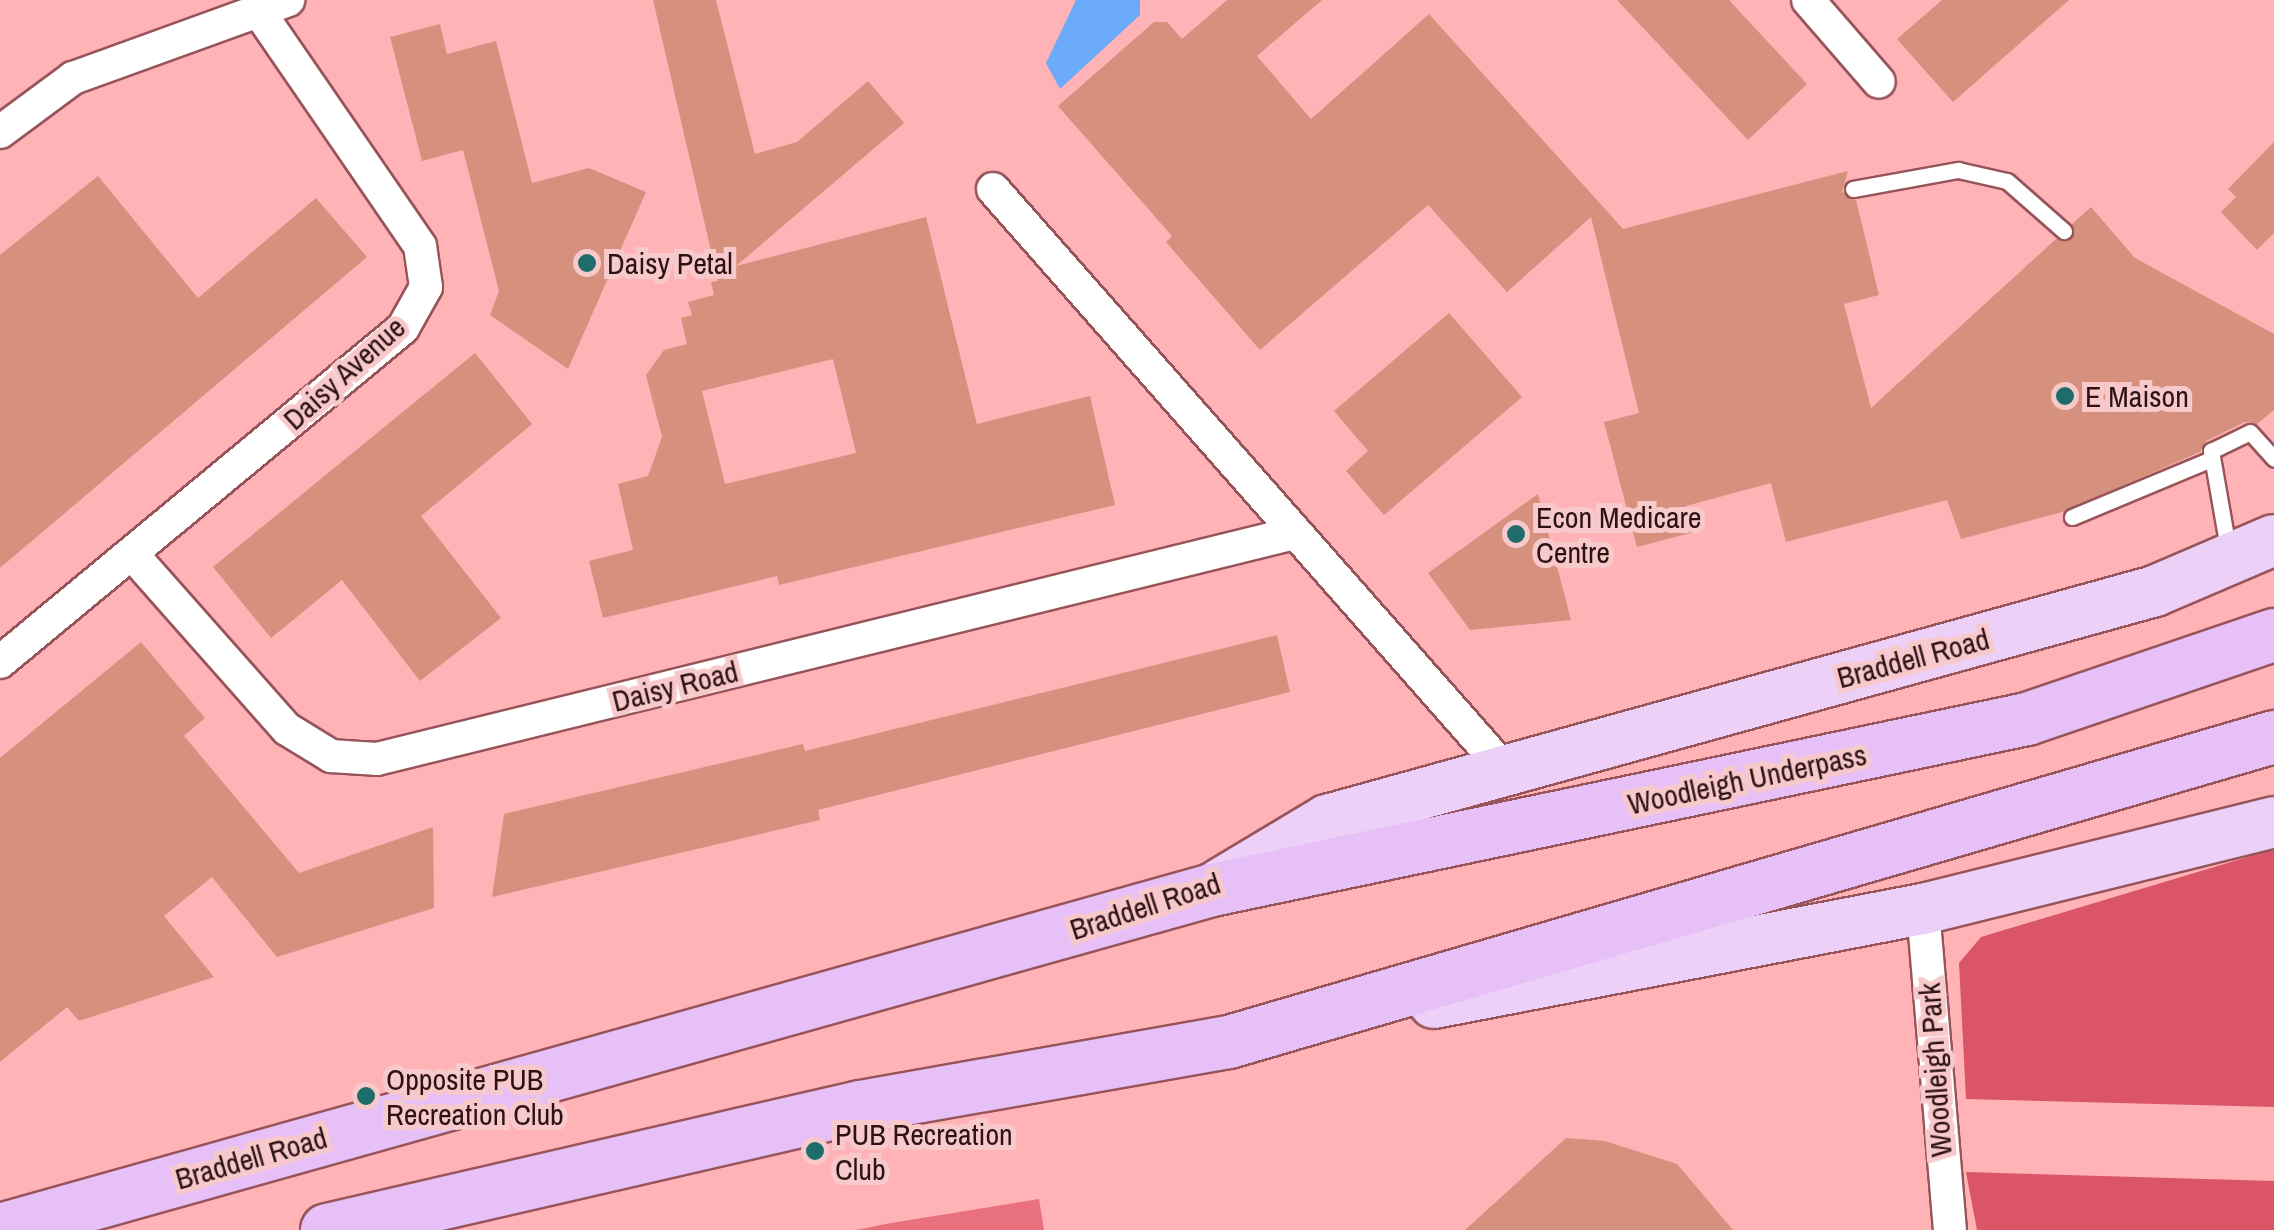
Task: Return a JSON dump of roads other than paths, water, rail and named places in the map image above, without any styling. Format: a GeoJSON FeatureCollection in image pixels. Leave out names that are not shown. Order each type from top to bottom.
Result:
{"type":"FeatureCollection","features":[{"type":"Feature","properties":{"kind":"highway","name":"Woodleigh Underpass"},"geometry":{"type":"LineString","coordinates":[[1212,890],[2027,719],[2274,635]]}},
{"type":"Feature","properties":{"kind":"highway"},"geometry":{"type":"LineString","coordinates":[[327,1230],[860,1107],[1229,1042],[2274,738]]}},
{"type":"Feature","properties":{"kind":"highway","name":"Braddell Road"},"geometry":{"type":"LineString","coordinates":[[0,1230],[1212,890]]}},
{"type":"Feature","properties":{"kind":"main road","name":"Braddell Road"},"geometry":{"type":"LineString","coordinates":[[1212,890],[1327,820],[2155,591],[2252,549]]}},
{"type":"Feature","properties":{"kind":"main road"},"geometry":{"type":"LineString","coordinates":[[1229,1042],[1923,910],[2274,822]]}},
{"type":"Feature","properties":{"kind":"street"},"geometry":{"type":"LineString","coordinates":[[1810,1],[1879,82]]}},
{"type":"Feature","properties":{"kind":"street"},"geometry":{"type":"LineString","coordinates":[[0,132],[73,78],[272,5]]}},
{"type":"Feature","properties":{"kind":"street","name":"Daisy Avenue"},"geometry":{"type":"LineString","coordinates":[[0,662],[403,328],[426,287],[420,246],[272,5]]}},
{"type":"Feature","properties":{"kind":"street"},"geometry":{"type":"LineString","coordinates":[[993,189],[1506,771]]}},
{"type":"Feature","properties":{"kind":"street","name":"Daisy Road"},"geometry":{"type":"LineString","coordinates":[[132,554],[286,729],[331,756],[377,758],[1294,534]]}},
{"type":"Feature","properties":{"kind":"street","name":"Woodleigh Park"},"geometry":{"type":"LineString","coordinates":[[1923,910],[1950,1230]]}},
{"type":"Feature","properties":{"kind":"lane"},"geometry":{"type":"LineString","coordinates":[[1853,189],[1958,170],[2007,181],[2064,231]]}},
{"type":"Feature","properties":{"kind":"lane"},"geometry":{"type":"LineString","coordinates":[[2072,517],[2209,460],[2220,444],[2250,432],[2274,458]]}},
{"type":"Feature","properties":{"kind":"lane"},"geometry":{"type":"LineString","coordinates":[[2209,460],[2252,549]]}},
{"type":"Feature","properties":{"kind":"water"},"geometry":{"type":"Polygon","coordinates":[[[1076,0],[1140,0],[1140,15],[1060,89],[1046,63],[1076,0]]]}},
{"type":"Feature","properties":{"kind":"place","name":"Daisy Petal"},"geometry":{"type":"Point","coordinates":[587,263]}},
{"type":"Feature","properties":{"kind":"place","name":"E Maison"},"geometry":{"type":"Point","coordinates":[2065,396]}},
{"type":"Feature","properties":{"kind":"place","name":"Econ Medicare Centre"},"geometry":{"type":"Point","coordinates":[1516,534]}},
{"type":"Feature","properties":{"kind":"place","name":"Opposite PUB Recreation Club"},"geometry":{"type":"Point","coordinates":[366,1096]}},
{"type":"Feature","properties":{"kind":"place","name":"PUB Recreation Club"},"geometry":{"type":"Point","coordinates":[815,1151]}}]}
